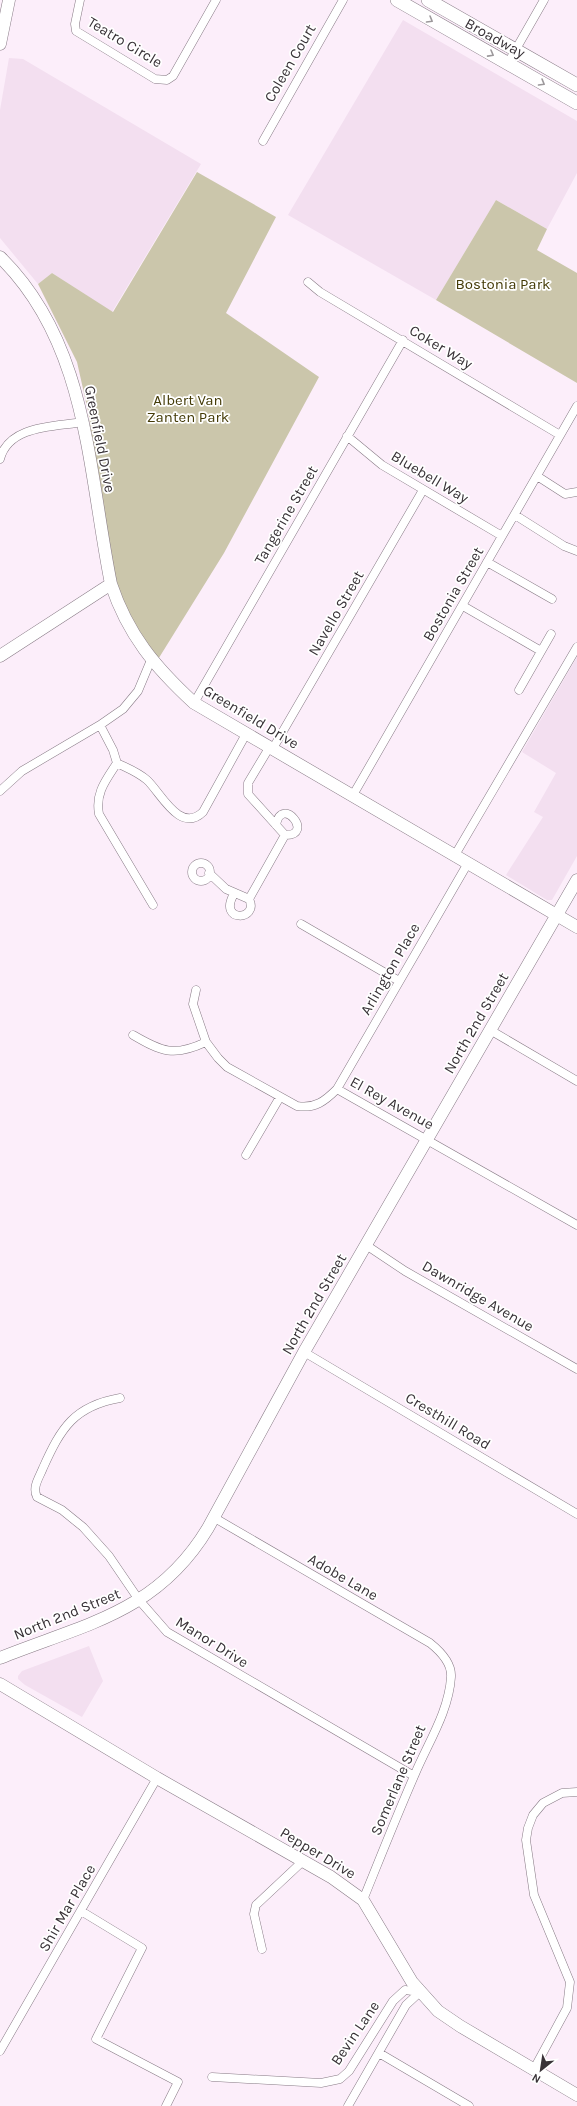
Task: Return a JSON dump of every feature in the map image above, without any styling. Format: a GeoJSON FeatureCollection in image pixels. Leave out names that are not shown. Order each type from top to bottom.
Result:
{"type":"FeatureCollection","features":[{"type":"Feature","properties":{"kind":"main road"},"geometry":{"type":"LineString","coordinates":[[0,44],[9,0]]}},
{"type":"Feature","properties":{"kind":"main road","name":"Broadway"},"geometry":{"type":"LineString","coordinates":[[397,0],[577,103]]}},
{"type":"Feature","properties":{"kind":"main road","name":"Broadway"},"geometry":{"type":"LineString","coordinates":[[428,0],[577,85]]}},
{"type":"Feature","properties":{"kind":"main road","name":"Greenfield Drive"},"geometry":{"type":"LineString","coordinates":[[0,257],[15,273],[37,302],[55,334],[77,392],[111,584],[118,604],[139,643],[151,660],[194,703],[577,927]]}},
{"type":"Feature","properties":{"kind":"main road"},"geometry":{"type":"LineString","coordinates":[[0,656],[111,584]]}},
{"type":"Feature","properties":{"kind":"main road","name":"North 2nd Street"},"geometry":{"type":"LineString","coordinates":[[0,1658],[109,1617],[139,1600],[164,1581],[186,1559],[213,1517],[304,1352],[577,880]]}},
{"type":"Feature","properties":{"kind":"main road","name":"Pepper Drive"},"geometry":{"type":"LineString","coordinates":[[0,1684],[158,1778],[331,1877],[363,1900],[420,1992],[449,2019],[577,2095]]}},
{"type":"Feature","properties":{"kind":"street","name":"Teatro Circle"},"geometry":{"type":"LineString","coordinates":[[80,0],[74,24],[76,31],[155,79],[167,80],[173,76],[216,0]]}},
{"type":"Feature","properties":{"kind":"street","name":"Coleen Court"},"geometry":{"type":"LineString","coordinates":[[263,141],[343,0]]}},
{"type":"Feature","properties":{"kind":"street"},"geometry":{"type":"LineString","coordinates":[[508,63],[544,0]]}},
{"type":"Feature","properties":{"kind":"street","name":"Coker Way"},"geometry":{"type":"LineString","coordinates":[[308,282],[320,292],[403,340],[560,435]]}},
{"type":"Feature","properties":{"kind":"street","name":"Tangerine Street"},"geometry":{"type":"LineString","coordinates":[[194,703],[403,340]]}},
{"type":"Feature","properties":{"kind":"street","name":"Bostonia Street"},"geometry":{"type":"LineString","coordinates":[[353,795],[577,406]]}},
{"type":"Feature","properties":{"kind":"street"},"geometry":{"type":"LineString","coordinates":[[0,459],[2,450],[10,440],[29,430],[83,422]]}},
{"type":"Feature","properties":{"kind":"street","name":"Bluebell Way"},"geometry":{"type":"LineString","coordinates":[[347,436],[382,465],[502,536]]}},
{"type":"Feature","properties":{"kind":"street"},"geometry":{"type":"LineString","coordinates":[[537,476],[565,494],[577,492]]}},
{"type":"Feature","properties":{"kind":"street","name":"Navello Street"},"geometry":{"type":"LineString","coordinates":[[276,825],[248,794],[247,787],[271,749],[423,490]]}},
{"type":"Feature","properties":{"kind":"street"},"geometry":{"type":"LineString","coordinates":[[515,515],[564,546],[577,551]]}},
{"type":"Feature","properties":{"kind":"street"},"geometry":{"type":"LineString","coordinates":[[488,562],[552,599]]}},
{"type":"Feature","properties":{"kind":"street"},"geometry":{"type":"LineString","coordinates":[[463,606],[541,651]]}},
{"type":"Feature","properties":{"kind":"street"},"geometry":{"type":"LineString","coordinates":[[519,690],[551,634]]}},
{"type":"Feature","properties":{"kind":"street"},"geometry":{"type":"LineString","coordinates":[[455,855],[577,647]]}},
{"type":"Feature","properties":{"kind":"street"},"geometry":{"type":"LineString","coordinates":[[0,791],[22,771],[100,725],[123,709],[138,691],[151,660]]}},
{"type":"Feature","properties":{"kind":"street"},"geometry":{"type":"LineString","coordinates":[[100,725],[113,750],[117,762],[146,779],[163,801],[181,817],[192,819],[198,817],[203,812],[246,734]]}},
{"type":"Feature","properties":{"kind":"street"},"geometry":{"type":"LineString","coordinates":[[117,762],[98,792],[98,814],[153,905]]}},
{"type":"Feature","properties":{"kind":"street"},"geometry":{"type":"LineString","coordinates":[[284,814],[291,815],[296,819],[296,831],[291,835],[284,836],[276,825],[278,818],[284,814]]}},
{"type":"Feature","properties":{"kind":"street"},"geometry":{"type":"LineString","coordinates":[[234,894],[230,902],[232,913],[238,916],[244,915],[249,911],[251,905],[249,899],[284,836]]}},
{"type":"Feature","properties":{"kind":"street","name":"Arlington Place"},"geometry":{"type":"LineString","coordinates":[[337,1089],[468,863]]}},
{"type":"Feature","properties":{"kind":"street"},"geometry":{"type":"LineString","coordinates":[[209,873],[226,889],[234,894],[249,899]]}},
{"type":"Feature","properties":{"kind":"street"},"geometry":{"type":"LineString","coordinates":[[301,924],[399,981]]}},
{"type":"Feature","properties":{"kind":"street","name":"El Rey Avenue"},"geometry":{"type":"LineString","coordinates":[[196,990],[193,1004],[206,1042],[227,1067],[297,1106],[304,1107],[325,1102],[337,1089],[577,1225]]}},
{"type":"Feature","properties":{"kind":"street"},"geometry":{"type":"LineString","coordinates":[[490,1030],[577,1080]]}},
{"type":"Feature","properties":{"kind":"street"},"geometry":{"type":"LineString","coordinates":[[133,1034],[157,1049],[176,1051],[194,1048],[206,1042]]}},
{"type":"Feature","properties":{"kind":"street"},"geometry":{"type":"LineString","coordinates":[[246,1155],[280,1097]]}},
{"type":"Feature","properties":{"kind":"street","name":"Dawnridge Avenue"},"geometry":{"type":"LineString","coordinates":[[366,1245],[406,1270],[577,1369]]}},
{"type":"Feature","properties":{"kind":"street","name":"Cresthill Road"},"geometry":{"type":"LineString","coordinates":[[304,1352],[577,1514]]}},
{"type":"Feature","properties":{"kind":"street","name":"Manor Drive"},"geometry":{"type":"LineString","coordinates":[[120,1398],[104,1400],[83,1410],[64,1427],[56,1438],[35,1488],[37,1497],[62,1510],[83,1527],[109,1556],[139,1600],[167,1632],[414,1776]]}},
{"type":"Feature","properties":{"kind":"street","name":"Adobe Lane"},"geometry":{"type":"LineString","coordinates":[[213,1517],[430,1643],[442,1653],[450,1670]]}},
{"type":"Feature","properties":{"kind":"street","name":"Somerlane Street"},"geometry":{"type":"LineString","coordinates":[[363,1900],[414,1776],[440,1719],[448,1695],[452,1676],[450,1670]]}},
{"type":"Feature","properties":{"kind":"street","name":"Shir Mar Place"},"geometry":{"type":"LineString","coordinates":[[0,2051],[158,1778]]}},
{"type":"Feature","properties":{"kind":"street"},"geometry":{"type":"LineString","coordinates":[[534,2069],[567,2008],[570,1982],[534,1895],[526,1840],[528,1828],[533,1815],[543,1803],[562,1793],[577,1792]]}},
{"type":"Feature","properties":{"kind":"street"},"geometry":{"type":"LineString","coordinates":[[262,1949],[254,1914],[256,1905],[303,1861]]}},
{"type":"Feature","properties":{"kind":"street"},"geometry":{"type":"LineString","coordinates":[[81,1911],[142,1948],[96,2039],[178,2082],[166,2106]]}},
{"type":"Feature","properties":{"kind":"street","name":"Bevin Lane"},"geometry":{"type":"LineString","coordinates":[[212,2077],[321,2083],[340,2079],[349,2071],[393,2001],[405,1990],[420,1992]]}},
{"type":"Feature","properties":{"kind":"street"},"geometry":{"type":"LineString","coordinates":[[348,2106],[406,2005],[420,1992]]}},
{"type":"Feature","properties":{"kind":"street"},"geometry":{"type":"LineString","coordinates":[[379,2053],[469,2106]]}},
{"type":"Feature","properties":{"kind":"shaded area"},"geometry":{"type":"Polygon","coordinates":[[[403,20],[577,121],[577,173],[547,229],[496,200],[436,300],[288,215],[403,20]]]}},
{"type":"Feature","properties":{"kind":"shaded area"},"geometry":{"type":"Polygon","coordinates":[[[9,58],[23,59],[201,164],[112,312],[52,273],[38,284],[0,238],[0,110],[9,58]]]}},
{"type":"Feature","properties":{"kind":"shaded area"},"geometry":{"type":"Polygon","coordinates":[[[577,657],[577,856],[552,900],[547,900],[506,875],[543,817],[534,812],[556,773],[522,752],[577,657]]]}},
{"type":"Feature","properties":{"kind":"shaded area"},"geometry":{"type":"Polygon","coordinates":[[[89,1646],[103,1681],[82,1717],[25,1685],[18,1679],[18,1676],[22,1671],[89,1646]]]}},
{"type":"Feature","properties":{"kind":"green space","name":"Albert Van Zanten Park"},"geometry":{"type":"Polygon","coordinates":[[[197,172],[276,217],[226,313],[319,377],[224,553],[157,661],[144,644],[123,603],[113,572],[88,411],[77,362],[38,284],[52,273],[113,312],[197,172]]]}},
{"type":"Feature","properties":{"kind":"green space","name":"Bostonia Park"},"geometry":{"type":"Polygon","coordinates":[[[496,200],[547,229],[537,250],[577,273],[577,383],[436,300],[496,200]]]}}]}
